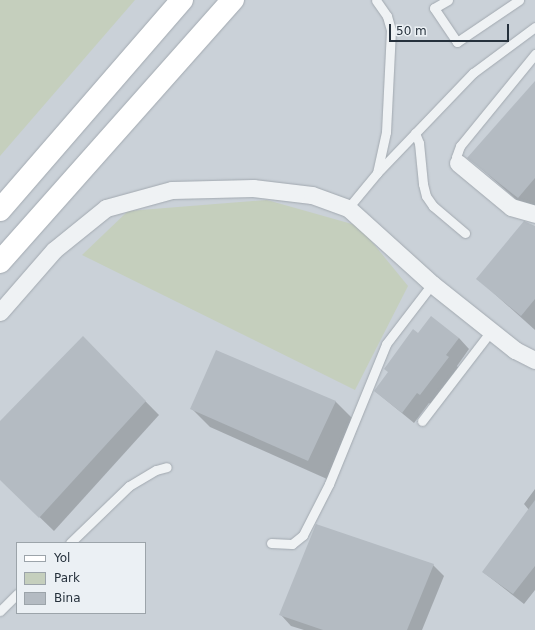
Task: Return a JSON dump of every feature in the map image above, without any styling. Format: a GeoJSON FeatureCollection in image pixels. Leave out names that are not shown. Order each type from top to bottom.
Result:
{"type":"FeatureCollection","features":[{"type":"Feature","properties":{"kind":"main road"},"geometry":{"type":"LineString","coordinates":[[0,210],[182,0]]}},
{"type":"Feature","properties":{"kind":"main road"},"geometry":{"type":"LineString","coordinates":[[0,262],[232,0]]}},
{"type":"Feature","properties":{"kind":"street"},"geometry":{"type":"LineString","coordinates":[[458,163],[511,207],[535,214]]}},
{"type":"Feature","properties":{"kind":"street"},"geometry":{"type":"LineString","coordinates":[[0,312],[54,250],[106,208],[172,190],[253,188],[312,195],[348,208],[432,284],[515,350],[535,360]]}},
{"type":"Feature","properties":{"kind":"lane"},"geometry":{"type":"LineString","coordinates":[[376,0],[387,16],[391,30],[386,132],[377,173]]}},
{"type":"Feature","properties":{"kind":"lane"},"geometry":{"type":"LineString","coordinates":[[448,0],[434,8],[457,42],[519,0]]}},
{"type":"Feature","properties":{"kind":"lane"},"geometry":{"type":"LineString","coordinates":[[348,208],[377,173],[473,73],[535,27]]}},
{"type":"Feature","properties":{"kind":"lane"},"geometry":{"type":"LineString","coordinates":[[458,163],[456,157],[460,146],[535,54]]}},
{"type":"Feature","properties":{"kind":"lane"},"geometry":{"type":"LineString","coordinates":[[415,133],[419,143],[423,184],[426,196],[433,206],[465,234]]}},
{"type":"Feature","properties":{"kind":"lane"},"geometry":{"type":"LineString","coordinates":[[272,542],[292,544],[303,535],[329,484],[386,344],[432,284]]}},
{"type":"Feature","properties":{"kind":"lane"},"geometry":{"type":"LineString","coordinates":[[422,421],[491,331]]}},
{"type":"Feature","properties":{"kind":"lane"},"geometry":{"type":"LineString","coordinates":[[71,542],[129,486],[156,470],[168,467]]}},
{"type":"Feature","properties":{"kind":"lane"},"geometry":{"type":"LineString","coordinates":[[0,611],[16,595]]}},
{"type":"Feature","properties":{"kind":"shaded area"},"geometry":{"type":"Polygon","coordinates":[[[0,0],[535,0],[535,630],[0,630],[0,0]]]}},
{"type":"Feature","properties":{"kind":"green space"},"geometry":{"type":"Polygon","coordinates":[[[0,0],[135,0],[0,156],[0,0]]]}},
{"type":"Feature","properties":{"kind":"green space"},"geometry":{"type":"Polygon","coordinates":[[[267,200],[359,226],[408,286],[355,390],[82,255],[128,211],[267,200]]]}},
{"type":"Feature","properties":{"kind":"building"},"geometry":{"type":"Polygon","coordinates":[[[535,81],[535,178],[518,198],[467,158],[535,81]]]}},
{"type":"Feature","properties":{"kind":"building"},"geometry":{"type":"Polygon","coordinates":[[[524,221],[535,226],[535,299],[521,316],[476,279],[524,221]]]}},
{"type":"Feature","properties":{"kind":"building"},"geometry":{"type":"Polygon","coordinates":[[[431,316],[459,338],[446,355],[449,357],[420,395],[417,393],[402,413],[374,391],[388,372],[384,369],[413,329],[418,333],[431,316]]]}},
{"type":"Feature","properties":{"kind":"building"},"geometry":{"type":"Polygon","coordinates":[[[83,336],[146,401],[39,518],[0,480],[0,421],[83,336]]]}},
{"type":"Feature","properties":{"kind":"building"},"geometry":{"type":"Polygon","coordinates":[[[216,350],[336,401],[308,461],[190,409],[216,350]]]}},
{"type":"Feature","properties":{"kind":"building"},"geometry":{"type":"Polygon","coordinates":[[[535,500],[535,566],[513,594],[482,572],[535,500]]]}},
{"type":"Feature","properties":{"kind":"building"},"geometry":{"type":"Polygon","coordinates":[[[316,524],[434,564],[407,630],[323,630],[279,615],[316,524]]]}}]}
